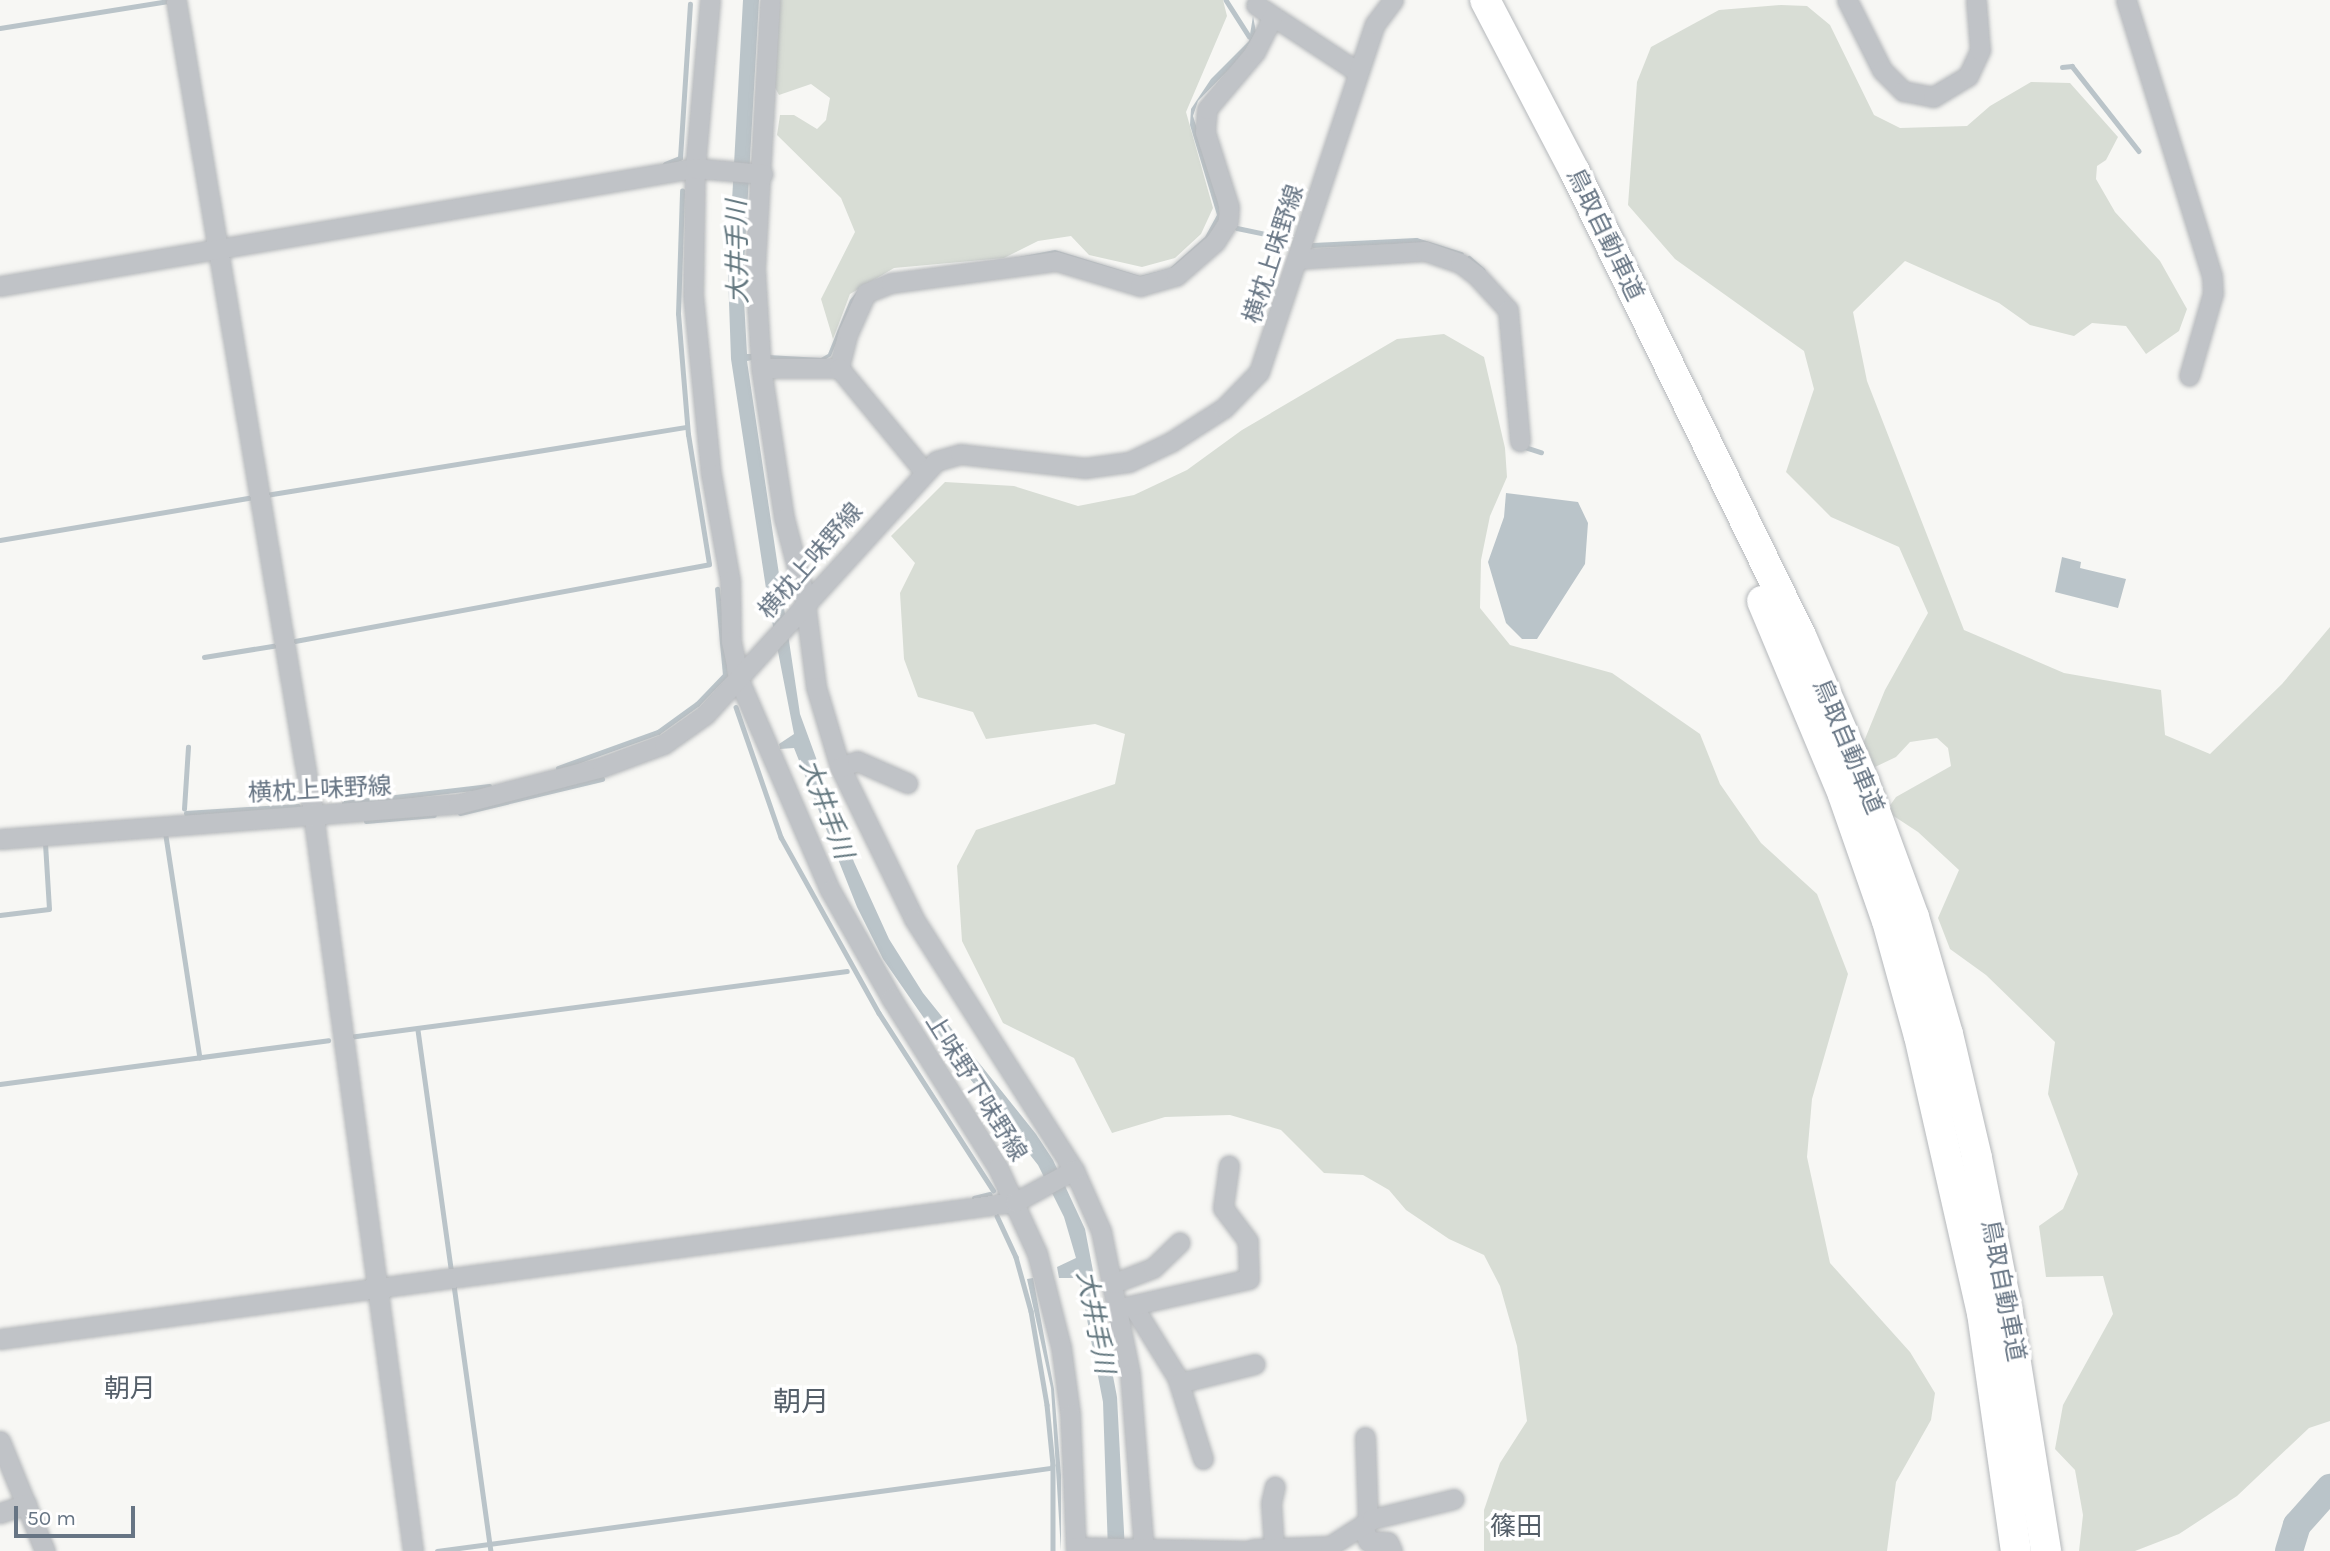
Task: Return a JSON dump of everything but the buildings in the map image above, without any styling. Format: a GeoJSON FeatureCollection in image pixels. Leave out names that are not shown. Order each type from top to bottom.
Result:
{"type":"FeatureCollection","features":[{"type":"Feature","properties":{"kind":"highway","name":"鳥取自動車道"},"geometry":{"type":"LineString","coordinates":[[1470,0],[1569,175],[1781,644],[1843,795],[1887,921],[1951,1164],[1982,1313],[2015,1551]]}},
{"type":"Feature","properties":{"kind":"highway","name":"鳥取自動車道"},"geometry":{"type":"LineString","coordinates":[[1485,0],[1569,175],[1802,638],[1864,780],[1914,917],[1977,1158],[2008,1313],[2046,1551]]}},
{"type":"Feature","properties":{"kind":"street"},"geometry":{"type":"LineString","coordinates":[[176,0],[313,813],[413,1551]]}},
{"type":"Feature","properties":{"kind":"street","name":"上味野下味野線"},"geometry":{"type":"LineString","coordinates":[[710,0],[695,168],[693,295],[739,680],[830,890],[1015,1202],[1037,1253],[1061,1347],[1070,1414],[1081,1549]]}},
{"type":"Feature","properties":{"kind":"street"},"geometry":{"type":"LineString","coordinates":[[770,0],[763,174],[755,269],[761,368],[784,518],[805,607],[816,687],[840,767],[914,919],[1074,1170],[1101,1231],[1114,1283],[1127,1307],[1179,1383],[1203,1459]]}},
{"type":"Feature","properties":{"kind":"street","name":"横枕上味野線"},"geometry":{"type":"LineString","coordinates":[[0,839],[458,804],[602,767],[664,744],[705,715],[805,607],[923,470],[936,460],[960,454],[1085,468],[1129,462],[1171,442],[1223,408],[1259,372],[1299,259],[1375,23],[1393,0]]}},
{"type":"Feature","properties":{"kind":"street"},"geometry":{"type":"LineString","coordinates":[[1847,0],[1882,70],[1903,91],[1933,97],[1968,76],[1980,50],[1976,0]]}},
{"type":"Feature","properties":{"kind":"street"},"geometry":{"type":"LineString","coordinates":[[2126,0],[2213,276],[2213,293],[2189,376]]}},
{"type":"Feature","properties":{"kind":"street"},"geometry":{"type":"LineString","coordinates":[[1256,5],[1358,72]]}},
{"type":"Feature","properties":{"kind":"street"},"geometry":{"type":"LineString","coordinates":[[839,368],[848,333],[866,293],[891,283],[1056,261],[1140,286],[1176,276],[1215,242],[1228,222],[1228,207],[1205,132],[1207,108],[1255,52],[1273,16]]}},
{"type":"Feature","properties":{"kind":"street"},"geometry":{"type":"LineString","coordinates":[[0,286],[695,168],[763,174]]}},
{"type":"Feature","properties":{"kind":"street"},"geometry":{"type":"LineString","coordinates":[[1299,259],[1425,251],[1460,263],[1477,276],[1508,310],[1520,441]]}},
{"type":"Feature","properties":{"kind":"street"},"geometry":{"type":"LineString","coordinates":[[761,368],[839,368]]}},
{"type":"Feature","properties":{"kind":"street"},"geometry":{"type":"LineString","coordinates":[[839,368],[923,470]]}},
{"type":"Feature","properties":{"kind":"street"},"geometry":{"type":"LineString","coordinates":[[840,767],[857,761],[907,783]]}},
{"type":"Feature","properties":{"kind":"street"},"geometry":{"type":"LineString","coordinates":[[1127,1307],[1250,1279],[1248,1241],[1223,1208],[1229,1164]]}},
{"type":"Feature","properties":{"kind":"street"},"geometry":{"type":"LineString","coordinates":[[0,1339],[1015,1202],[1074,1170]]}},
{"type":"Feature","properties":{"kind":"street"},"geometry":{"type":"LineString","coordinates":[[1114,1283],[1153,1268],[1180,1242]]}},
{"type":"Feature","properties":{"kind":"street"},"geometry":{"type":"LineString","coordinates":[[1127,1307],[1140,1459],[1141,1550]]}},
{"type":"Feature","properties":{"kind":"street"},"geometry":{"type":"LineString","coordinates":[[1179,1383],[1255,1364]]}},
{"type":"Feature","properties":{"kind":"street"},"geometry":{"type":"LineString","coordinates":[[1365,1437],[1365,1523],[1368,1541],[1388,1542],[1392,1551]]}},
{"type":"Feature","properties":{"kind":"street"},"geometry":{"type":"LineString","coordinates":[[0,1441],[45,1551]]}},
{"type":"Feature","properties":{"kind":"street"},"geometry":{"type":"LineString","coordinates":[[1275,1486],[1270,1503],[1275,1548]]}},
{"type":"Feature","properties":{"kind":"street"},"geometry":{"type":"LineString","coordinates":[[1081,1549],[1253,1550],[1330,1546],[1365,1523],[1391,1512],[1454,1499]]}},
{"type":"Feature","properties":{"kind":"street"},"geometry":{"type":"LineString","coordinates":[[0,1513],[26,1504]]}},
{"type":"Feature","properties":{"kind":"shaded area"},"geometry":{"type":"Polygon","coordinates":[[[780,0],[1223,0],[1227,16],[1186,112],[1213,208],[1201,234],[1175,258],[1142,267],[1089,255],[1071,236],[1038,241],[1004,258],[894,268],[850,294],[833,339],[821,299],[855,232],[841,198],[777,135],[780,115],[794,115],[817,129],[826,120],[830,98],[811,84],[779,95],[773,84],[780,0]]]}},
{"type":"Feature","properties":{"kind":"shaded area"},"geometry":{"type":"Polygon","coordinates":[[[1781,5],[1807,6],[1830,25],[1874,115],[1900,128],[1967,126],[1990,106],[2031,82],[2070,83],[2118,137],[2106,160],[2097,166],[2096,179],[2115,212],[2160,261],[2187,309],[2179,331],[2146,354],[2126,326],[2092,323],[2074,336],[2030,325],[1999,303],[1905,261],[1853,312],[1867,381],[1964,630],[2064,673],[2161,690],[2165,735],[2210,754],[2282,684],[2330,627],[2330,1421],[2309,1428],[2237,1496],[2179,1534],[2135,1551],[2079,1551],[2083,1515],[2075,1470],[2055,1449],[2063,1405],[2113,1314],[2103,1276],[2046,1277],[2039,1226],[2063,1209],[2078,1174],[2048,1094],[2055,1042],[1986,975],[1950,949],[1938,918],[1959,870],[1918,832],[1886,811],[1896,797],[1951,766],[1948,748],[1937,738],[1910,742],[1896,757],[1875,767],[1860,751],[1885,690],[1928,613],[1899,547],[1831,517],[1786,472],[1814,389],[1804,351],[1675,259],[1628,205],[1637,82],[1651,47],[1719,10],[1781,5]]]}},
{"type":"Feature","properties":{"kind":"shaded area"},"geometry":{"type":"Polygon","coordinates":[[[1444,334],[1484,357],[1505,448],[1507,477],[1490,516],[1481,560],[1480,608],[1510,645],[1612,673],[1700,734],[1720,784],[1761,843],[1817,894],[1848,974],[1812,1099],[1807,1157],[1830,1263],[1910,1352],[1935,1393],[1931,1420],[1896,1482],[1887,1551],[1484,1551],[1484,1510],[1500,1463],[1527,1421],[1517,1346],[1500,1286],[1484,1255],[1449,1239],[1406,1210],[1389,1190],[1363,1175],[1324,1173],[1281,1130],[1230,1115],[1165,1117],[1112,1133],[1074,1058],[1003,1023],[962,941],[957,866],[976,830],[1115,784],[1125,734],[1095,724],[986,739],[973,712],[918,697],[904,659],[900,593],[915,563],[891,536],[945,482],[1014,486],[1078,506],[1134,495],[1187,470],[1242,430],[1397,339],[1444,334]]]}},
{"type":"Feature","properties":{"kind":"water","name":"大井手川"},"geometry":{"type":"Polygon","coordinates":[[[743,0],[759,0],[743,282],[747,354],[757,354],[757,359],[747,361],[800,714],[854,862],[889,939],[923,993],[1036,1134],[1053,1160],[1085,1229],[1117,1397],[1125,1551],[1108,1551],[1103,1402],[1079,1278],[1059,1278],[1057,1267],[1076,1258],[1064,1217],[1038,1165],[937,1037],[883,959],[857,907],[794,748],[780,749],[779,744],[794,734],[767,595],[731,359],[728,274],[743,0]]]}},
{"type":"Feature","properties":{"kind":"water"},"geometry":{"type":"Polygon","coordinates":[[[1253,16],[1256,32],[1241,57],[1198,101],[1193,116],[1217,192],[1220,214],[1218,225],[1207,241],[1169,273],[1137,278],[1065,255],[989,266],[852,303],[831,356],[816,365],[765,365],[768,355],[821,358],[828,354],[850,300],[860,288],[1055,250],[1140,276],[1169,269],[1205,237],[1217,215],[1190,125],[1191,109],[1211,79],[1249,41],[1253,16]]]}},
{"type":"Feature","properties":{"kind":"water"},"geometry":{"type":"Polygon","coordinates":[[[1506,493],[1578,502],[1588,523],[1585,564],[1537,639],[1522,639],[1506,623],[1488,562],[1504,517],[1506,493]]]}},
{"type":"Feature","properties":{"kind":"water"},"geometry":{"type":"Polygon","coordinates":[[[2062,557],[2081,562],[2080,568],[2126,579],[2118,608],[2055,592],[2062,557]]]}},
{"type":"Feature","properties":{"kind":"water"},"geometry":{"type":"Polygon","coordinates":[[[1033,1278],[1054,1389],[1061,1475],[1061,1551],[1051,1388],[1027,1279],[1033,1278]]]}},
{"type":"Feature","properties":{"kind":"waterway"},"geometry":{"type":"LineString","coordinates":[[1226,0],[1249,36]]}},
{"type":"Feature","properties":{"kind":"waterway"},"geometry":{"type":"LineString","coordinates":[[0,28],[168,1]]}},
{"type":"Feature","properties":{"kind":"waterway"},"geometry":{"type":"LineString","coordinates":[[665,164],[680,158],[690,4]]}},
{"type":"Feature","properties":{"kind":"waterway"},"geometry":{"type":"LineString","coordinates":[[2062,67],[2072,66],[2139,151]]}},
{"type":"Feature","properties":{"kind":"waterway"},"geometry":{"type":"LineString","coordinates":[[295,641],[709,564],[688,435],[678,314],[682,191]]}},
{"type":"Feature","properties":{"kind":"waterway"},"geometry":{"type":"LineString","coordinates":[[1237,228],[1285,238]]}},
{"type":"Feature","properties":{"kind":"waterway"},"geometry":{"type":"LineString","coordinates":[[1313,245],[1416,240],[1461,254]]}},
{"type":"Feature","properties":{"kind":"waterway"},"geometry":{"type":"LineString","coordinates":[[1469,258],[1483,270]]}},
{"type":"Feature","properties":{"kind":"waterway"},"geometry":{"type":"LineString","coordinates":[[266,495],[685,427]]}},
{"type":"Feature","properties":{"kind":"waterway"},"geometry":{"type":"LineString","coordinates":[[1522,446],[1541,452]]}},
{"type":"Feature","properties":{"kind":"waterway"},"geometry":{"type":"LineString","coordinates":[[0,540],[253,497]]}},
{"type":"Feature","properties":{"kind":"waterway"},"geometry":{"type":"LineString","coordinates":[[558,768],[658,732],[697,704],[725,675],[717,589]]}},
{"type":"Feature","properties":{"kind":"waterway"},"geometry":{"type":"LineString","coordinates":[[204,657],[278,645]]}},
{"type":"Feature","properties":{"kind":"waterway"},"geometry":{"type":"LineString","coordinates":[[736,707],[781,837],[879,1013],[993,1190]]}},
{"type":"Feature","properties":{"kind":"waterway"},"geometry":{"type":"LineString","coordinates":[[184,809],[188,747]]}},
{"type":"Feature","properties":{"kind":"waterway"},"geometry":{"type":"LineString","coordinates":[[460,813],[602,779]]}},
{"type":"Feature","properties":{"kind":"waterway"},"geometry":{"type":"LineString","coordinates":[[344,803],[489,786]]}},
{"type":"Feature","properties":{"kind":"waterway"},"geometry":{"type":"LineString","coordinates":[[186,813],[298,806]]}},
{"type":"Feature","properties":{"kind":"waterway"},"geometry":{"type":"LineString","coordinates":[[366,821],[434,815]]}},
{"type":"Feature","properties":{"kind":"waterway"},"geometry":{"type":"LineString","coordinates":[[166,836],[200,1057]]}},
{"type":"Feature","properties":{"kind":"waterway"},"geometry":{"type":"LineString","coordinates":[[0,915],[49,909],[45,843]]}},
{"type":"Feature","properties":{"kind":"waterway"},"geometry":{"type":"LineString","coordinates":[[349,1037],[847,971]]}},
{"type":"Feature","properties":{"kind":"waterway"},"geometry":{"type":"LineString","coordinates":[[418,1030],[451,1269]]}},
{"type":"Feature","properties":{"kind":"waterway"},"geometry":{"type":"LineString","coordinates":[[0,1084],[328,1040]]}},
{"type":"Feature","properties":{"kind":"waterway"},"geometry":{"type":"LineString","coordinates":[[974,1198],[990,1194]]}},
{"type":"Feature","properties":{"kind":"waterway"},"geometry":{"type":"LineString","coordinates":[[997,1216],[1016,1257],[1031,1311],[1047,1405],[1053,1465],[1053,1551]]}},
{"type":"Feature","properties":{"kind":"waterway"},"geometry":{"type":"LineString","coordinates":[[454,1285],[491,1551]]}},
{"type":"Feature","properties":{"kind":"waterway"},"geometry":{"type":"LineString","coordinates":[[437,1551],[1050,1468]]}},
{"type":"Feature","properties":{"kind":"waterway"},"geometry":{"type":"LineString","coordinates":[[2289,1551],[2297,1525],[2330,1488]]}},
{"type":"Feature","properties":{"kind":"district","name":"朝月"},"geometry":{"type":"Point","coordinates":[130,1389]}},
{"type":"Feature","properties":{"kind":"district","name":"朝月"},"geometry":{"type":"Point","coordinates":[801,1402]}},
{"type":"Feature","properties":{"kind":"district","name":"篠田"},"geometry":{"type":"Point","coordinates":[1516,1527]}}]}
